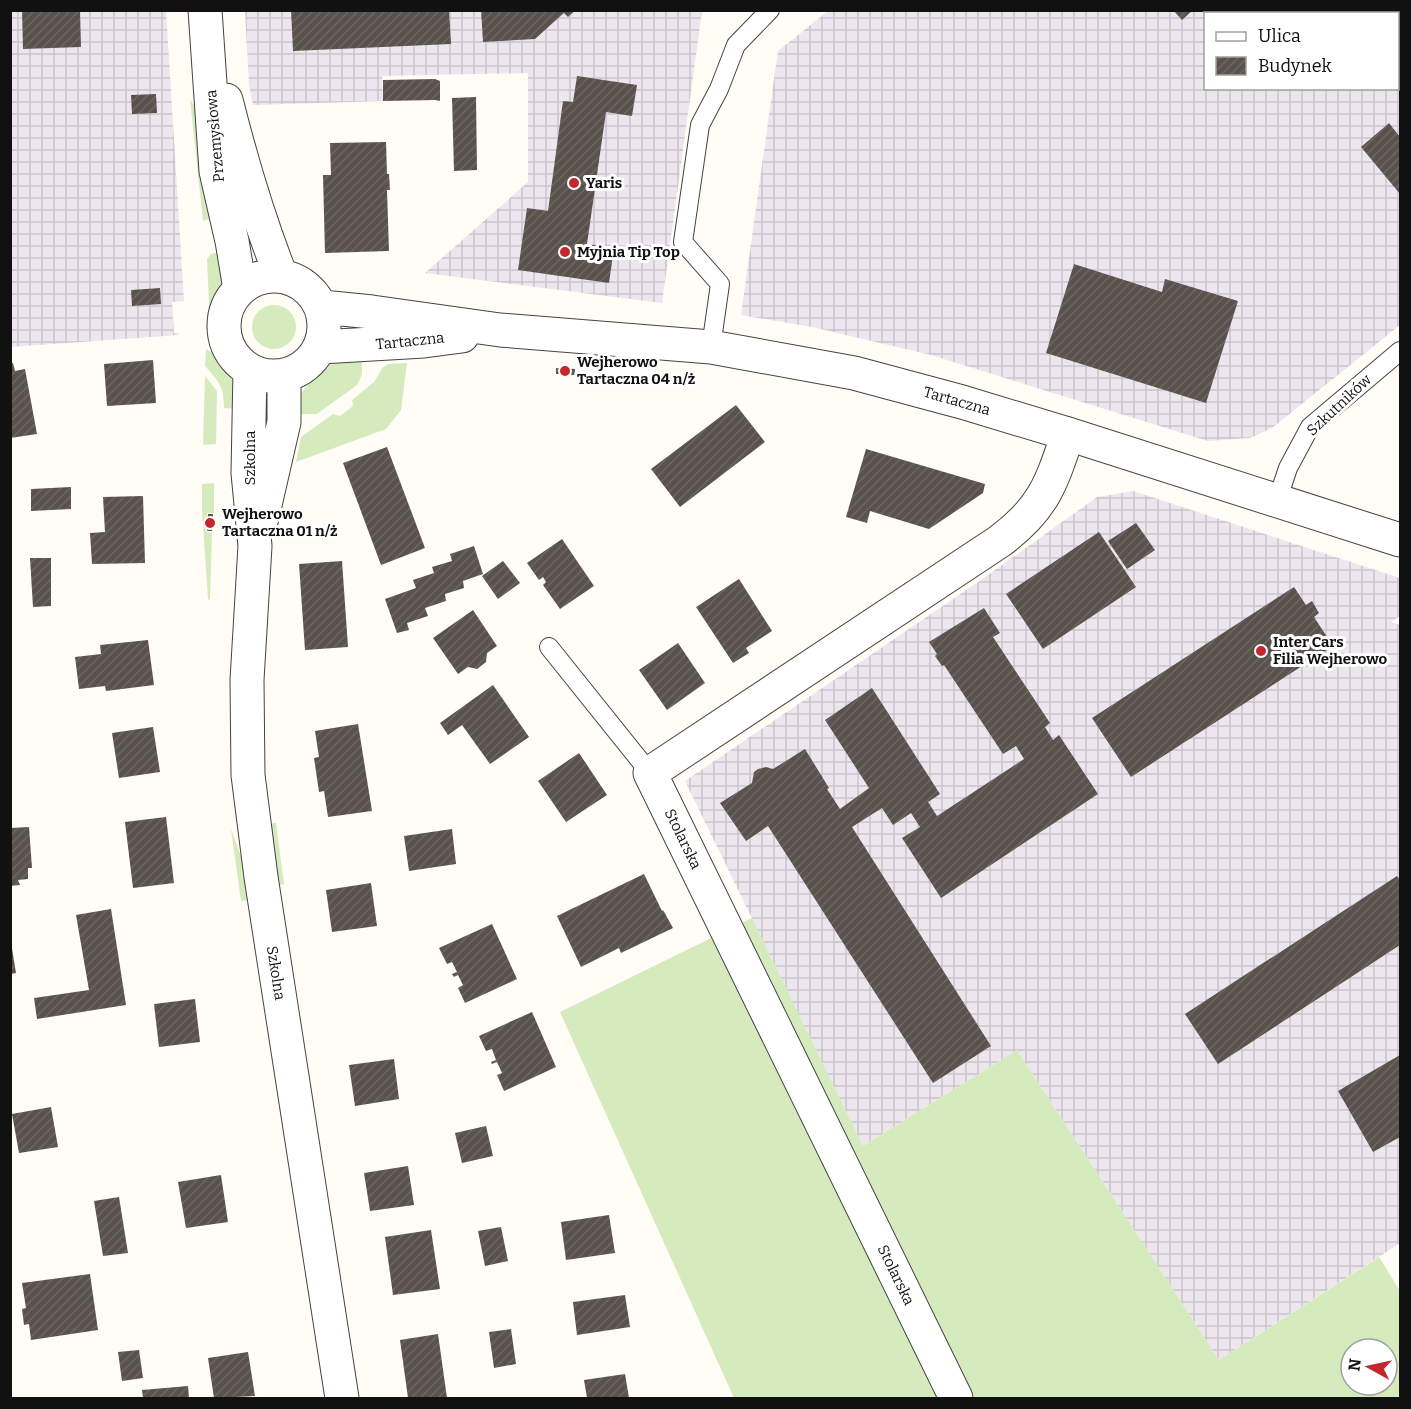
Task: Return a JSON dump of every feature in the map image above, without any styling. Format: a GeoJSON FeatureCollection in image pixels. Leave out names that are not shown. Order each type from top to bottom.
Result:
{"type":"FeatureCollection","features":[{"type":"Feature","properties":{"kind":"street","name":"Przemysłowa"},"geometry":{"type":"LineString","coordinates":[[205,14],[242,165],[281,276]]}},
{"type":"Feature","properties":{"kind":"street","name":"Przemysłowa"},"geometry":{"type":"LineString","coordinates":[[205,14],[216,171],[240,289]]}},
{"type":"Feature","properties":{"kind":"street"},"geometry":{"type":"LineString","coordinates":[[281,276],[298,281],[312,292],[322,307],[325,327],[320,346],[305,366],[284,375],[266,375],[250,370],[234,356],[226,338],[224,320],[230,303],[240,289],[260,278],[281,276]]}},
{"type":"Feature","properties":{"kind":"street","name":"Tartaczna"},"geometry":{"type":"LineString","coordinates":[[322,307],[500,330],[711,347],[854,373],[1068,434],[1401,540]]}},
{"type":"Feature","properties":{"kind":"street","name":"Tartaczna"},"geometry":{"type":"LineString","coordinates":[[320,346],[424,341],[500,330]]}},
{"type":"Feature","properties":{"kind":"street","name":"Szkolna"},"geometry":{"type":"LineString","coordinates":[[250,370],[248,473],[255,546],[246,728],[252,818],[342,1398]]}},
{"type":"Feature","properties":{"kind":"street","name":"Szkolna"},"geometry":{"type":"LineString","coordinates":[[255,546],[284,422],[284,375]]}},
{"type":"Feature","properties":{"kind":"street"},"geometry":{"type":"LineString","coordinates":[[650,773],[1021,525],[1040,504],[1054,477],[1068,434]]}},
{"type":"Feature","properties":{"kind":"street","name":"Stolarska"},"geometry":{"type":"LineString","coordinates":[[650,773],[956,1398]]}},
{"type":"Feature","properties":{"kind":"lane"},"geometry":{"type":"LineString","coordinates":[[711,347],[720,284],[683,242],[700,125],[719,89],[736,45],[770,10]]}},
{"type":"Feature","properties":{"kind":"lane","name":"Szkutników"},"geometry":{"type":"LineString","coordinates":[[1278,501],[1288,468],[1310,427],[1401,351]]}},
{"type":"Feature","properties":{"kind":"lane"},"geometry":{"type":"LineString","coordinates":[[549,647],[650,773]]}},
{"type":"Feature","properties":{"kind":"shaded area"},"geometry":{"type":"Polygon","coordinates":[[[11,11],[166,11],[184,301],[172,302],[174,333],[179,335],[11,347],[11,11]]]}},
{"type":"Feature","properties":{"kind":"shaded area"},"geometry":{"type":"Polygon","coordinates":[[[245,11],[702,11],[662,303],[425,273],[528,182],[528,73],[382,76],[383,101],[253,105],[249,85],[245,11]]]}},
{"type":"Feature","properties":{"kind":"shaded area"},"geometry":{"type":"Polygon","coordinates":[[[828,11],[1400,11],[1400,325],[1272,428],[1250,438],[1208,441],[931,355],[812,327],[741,315],[778,51],[828,11]]]}},
{"type":"Feature","properties":{"kind":"shaded area"},"geometry":{"type":"Polygon","coordinates":[[[1133,491],[1400,578],[1400,616],[1391,622],[1400,625],[1400,1243],[1219,1360],[1017,1050],[863,1146],[685,781],[981,580],[1097,497],[1133,491]]]}},
{"type":"Feature","properties":{"kind":"green space"},"geometry":{"type":"Polygon","coordinates":[[[190,99],[196,109],[216,217],[203,221],[190,99]]]}},
{"type":"Feature","properties":{"kind":"green space"},"geometry":{"type":"Polygon","coordinates":[[[224,251],[223,285],[214,301],[210,326],[206,330],[209,304],[207,259],[211,254],[224,251]]]}},
{"type":"Feature","properties":{"kind":"green space"},"geometry":{"type":"Polygon","coordinates":[[[274,305],[283,306],[290,311],[295,318],[295,336],[290,343],[283,348],[274,349],[265,348],[258,343],[253,336],[252,327],[253,318],[258,311],[265,306],[274,305]]]}},
{"type":"Feature","properties":{"kind":"green space"},"geometry":{"type":"Polygon","coordinates":[[[206,349],[215,354],[233,381],[239,409],[224,408],[220,385],[205,366],[206,349]]]}},
{"type":"Feature","properties":{"kind":"green space"},"geometry":{"type":"Polygon","coordinates":[[[362,355],[362,374],[357,385],[317,414],[293,414],[298,397],[310,382],[331,364],[362,355]]]}},
{"type":"Feature","properties":{"kind":"green space"},"geometry":{"type":"Polygon","coordinates":[[[407,363],[401,410],[386,429],[296,462],[301,437],[333,414],[340,416],[353,406],[352,400],[374,382],[383,367],[389,364],[407,363]]]}},
{"type":"Feature","properties":{"kind":"green space"},"geometry":{"type":"Polygon","coordinates":[[[205,376],[217,391],[216,444],[203,445],[205,376]]]}},
{"type":"Feature","properties":{"kind":"green space"},"geometry":{"type":"Polygon","coordinates":[[[214,483],[214,513],[207,513],[206,532],[212,533],[210,600],[208,599],[202,484],[214,483]]]}},
{"type":"Feature","properties":{"kind":"green space"},"geometry":{"type":"Polygon","coordinates":[[[273,823],[276,823],[284,884],[275,886],[268,831],[273,823]]]}},
{"type":"Feature","properties":{"kind":"green space"},"geometry":{"type":"Polygon","coordinates":[[[231,829],[243,862],[250,900],[241,901],[231,829]]]}},
{"type":"Feature","properties":{"kind":"green space"},"geometry":{"type":"Polygon","coordinates":[[[752,918],[863,1146],[1017,1050],[1219,1360],[1379,1257],[1400,1291],[1400,1398],[734,1398],[560,1012],[752,918]]]}},
{"type":"Feature","properties":{"kind":"building"},"geometry":{"type":"Polygon","coordinates":[[[22,10],[80,10],[81,47],[23,49],[22,10]]]}},
{"type":"Feature","properties":{"kind":"building"},"geometry":{"type":"Polygon","coordinates":[[[291,10],[449,10],[451,44],[293,51],[291,10]]]}},
{"type":"Feature","properties":{"kind":"building"},"geometry":{"type":"Polygon","coordinates":[[[481,10],[576,10],[568,17],[564,13],[535,39],[483,42],[481,10]]]}},
{"type":"Feature","properties":{"kind":"building"},"geometry":{"type":"Polygon","coordinates":[[[1173,10],[1193,10],[1182,20],[1173,10]]]}},
{"type":"Feature","properties":{"kind":"building"},"geometry":{"type":"Polygon","coordinates":[[[577,76],[637,85],[632,116],[606,112],[587,244],[614,248],[609,283],[518,270],[527,208],[548,211],[563,101],[573,102],[577,76]]]}},
{"type":"Feature","properties":{"kind":"building"},"geometry":{"type":"Polygon","coordinates":[[[435,79],[440,81],[440,101],[383,101],[383,80],[435,79]]]}},
{"type":"Feature","properties":{"kind":"building"},"geometry":{"type":"Polygon","coordinates":[[[156,94],[157,113],[132,114],[131,95],[156,94]]]}},
{"type":"Feature","properties":{"kind":"building"},"geometry":{"type":"Polygon","coordinates":[[[476,97],[477,170],[454,171],[452,98],[476,97]]]}},
{"type":"Feature","properties":{"kind":"building"},"geometry":{"type":"Polygon","coordinates":[[[1389,123],[1400,137],[1400,194],[1361,147],[1389,123]]]}},
{"type":"Feature","properties":{"kind":"building"},"geometry":{"type":"Polygon","coordinates":[[[386,142],[390,190],[387,190],[389,251],[325,253],[323,175],[331,175],[330,143],[386,142]]]}},
{"type":"Feature","properties":{"kind":"building"},"geometry":{"type":"Polygon","coordinates":[[[1074,264],[1162,292],[1165,279],[1238,301],[1206,403],[1046,353],[1074,264]]]}},
{"type":"Feature","properties":{"kind":"building"},"geometry":{"type":"Polygon","coordinates":[[[160,288],[161,304],[132,306],[131,290],[160,288]]]}},
{"type":"Feature","properties":{"kind":"building"},"geometry":{"type":"Polygon","coordinates":[[[153,360],[156,403],[107,406],[104,364],[153,360]]]}},
{"type":"Feature","properties":{"kind":"building"},"geometry":{"type":"Polygon","coordinates":[[[10,363],[13,363],[15,371],[25,369],[37,434],[10,438],[10,363]]]}},
{"type":"Feature","properties":{"kind":"building","name":"Wejherowo Tartaczna 04 n/ż"},"geometry":{"type":"Polygon","coordinates":[[[556,368],[575,369],[575,375],[556,374],[556,368]]]}},
{"type":"Feature","properties":{"kind":"building"},"geometry":{"type":"Polygon","coordinates":[[[736,405],[765,442],[680,507],[651,469],[736,405]]]}},
{"type":"Feature","properties":{"kind":"building"},"geometry":{"type":"Polygon","coordinates":[[[387,447],[425,548],[381,565],[343,463],[387,447]]]}},
{"type":"Feature","properties":{"kind":"building"},"geometry":{"type":"Polygon","coordinates":[[[866,449],[985,484],[983,493],[929,529],[870,511],[867,523],[846,517],[866,449]]]}},
{"type":"Feature","properties":{"kind":"building"},"geometry":{"type":"Polygon","coordinates":[[[71,487],[71,509],[31,511],[31,489],[71,487]]]}},
{"type":"Feature","properties":{"kind":"building"},"geometry":{"type":"Polygon","coordinates":[[[143,496],[145,563],[92,564],[90,533],[105,532],[103,497],[143,496]]]}},
{"type":"Feature","properties":{"kind":"building","name":"Wejherowo Tartaczna 01 n/ż"},"geometry":{"type":"Polygon","coordinates":[[[208,514],[213,514],[212,531],[207,531],[208,514]]]}},
{"type":"Feature","properties":{"kind":"building"},"geometry":{"type":"Polygon","coordinates":[[[1136,523],[1155,550],[1127,569],[1108,541],[1136,523]]]}},
{"type":"Feature","properties":{"kind":"building"},"geometry":{"type":"Polygon","coordinates":[[[1099,532],[1136,587],[1043,649],[1006,594],[1099,532]]]}},
{"type":"Feature","properties":{"kind":"building"},"geometry":{"type":"Polygon","coordinates":[[[562,539],[594,586],[560,609],[543,585],[546,582],[543,577],[539,580],[527,563],[562,539]]]}},
{"type":"Feature","properties":{"kind":"building"},"geometry":{"type":"Polygon","coordinates":[[[474,546],[483,574],[463,581],[464,588],[445,594],[446,601],[425,608],[428,616],[407,623],[409,630],[397,633],[385,599],[416,588],[413,580],[434,573],[432,567],[452,561],[450,554],[474,546]]]}},
{"type":"Feature","properties":{"kind":"building"},"geometry":{"type":"Polygon","coordinates":[[[30,558],[51,558],[51,606],[33,607],[30,558]]]}},
{"type":"Feature","properties":{"kind":"building"},"geometry":{"type":"Polygon","coordinates":[[[342,561],[348,647],[305,650],[299,564],[342,561]]]}},
{"type":"Feature","properties":{"kind":"building"},"geometry":{"type":"Polygon","coordinates":[[[503,561],[520,583],[498,599],[482,576],[503,561]]]}},
{"type":"Feature","properties":{"kind":"building"},"geometry":{"type":"Polygon","coordinates":[[[739,579],[772,631],[746,648],[749,653],[733,663],[696,607],[739,579]]]}},
{"type":"Feature","properties":{"kind":"building"},"geometry":{"type":"Polygon","coordinates":[[[1294,587],[1306,605],[1312,601],[1319,613],[1314,617],[1333,646],[1131,777],[1092,718],[1294,587]]]}},
{"type":"Feature","properties":{"kind":"building"},"geometry":{"type":"Polygon","coordinates":[[[984,608],[1000,633],[993,637],[1050,723],[1045,727],[1053,740],[1059,735],[1098,794],[941,898],[902,838],[920,827],[911,813],[893,825],[882,808],[852,827],[991,1046],[933,1083],[768,826],[746,841],[720,803],[752,783],[754,772],[758,769],[766,767],[773,769],[805,749],[840,809],[869,788],[825,720],[872,688],[940,794],[928,802],[937,816],[1024,759],[1016,746],[1003,754],[944,665],[942,666],[935,656],[937,654],[929,642],[984,608]]]}},
{"type":"Feature","properties":{"kind":"building"},"geometry":{"type":"Polygon","coordinates":[[[473,610],[497,646],[487,653],[486,662],[477,669],[468,667],[458,674],[433,638],[473,610]]]}},
{"type":"Feature","properties":{"kind":"building"},"geometry":{"type":"Polygon","coordinates":[[[148,640],[154,685],[106,691],[105,686],[79,689],[75,657],[101,654],[100,645],[148,640]]]}},
{"type":"Feature","properties":{"kind":"building"},"geometry":{"type":"Polygon","coordinates":[[[678,643],[705,683],[667,710],[639,670],[678,643]]]}},
{"type":"Feature","properties":{"kind":"building"},"geometry":{"type":"Polygon","coordinates":[[[493,685],[529,737],[490,764],[462,725],[448,735],[440,723],[493,685]]]}},
{"type":"Feature","properties":{"kind":"building"},"geometry":{"type":"Polygon","coordinates":[[[358,724],[372,811],[328,817],[324,791],[319,792],[314,758],[319,757],[315,731],[358,724]]]}},
{"type":"Feature","properties":{"kind":"building"},"geometry":{"type":"Polygon","coordinates":[[[153,727],[160,772],[119,778],[112,733],[153,727]]]}},
{"type":"Feature","properties":{"kind":"building"},"geometry":{"type":"Polygon","coordinates":[[[579,753],[607,795],[566,822],[538,781],[579,753]]]}},
{"type":"Feature","properties":{"kind":"building"},"geometry":{"type":"Polygon","coordinates":[[[166,817],[174,883],[133,888],[125,822],[166,817]]]}},
{"type":"Feature","properties":{"kind":"building"},"geometry":{"type":"Polygon","coordinates":[[[29,827],[32,868],[28,868],[28,879],[18,880],[20,885],[10,886],[10,828],[29,827]]]}},
{"type":"Feature","properties":{"kind":"building"},"geometry":{"type":"Polygon","coordinates":[[[452,829],[456,864],[409,871],[404,836],[452,829]]]}},
{"type":"Feature","properties":{"kind":"building"},"geometry":{"type":"Polygon","coordinates":[[[644,874],[673,928],[621,953],[619,948],[581,967],[557,916],[644,874]]]}},
{"type":"Feature","properties":{"kind":"building"},"geometry":{"type":"Polygon","coordinates":[[[1397,876],[1400,880],[1400,945],[1218,1064],[1185,1014],[1397,876]]]}},
{"type":"Feature","properties":{"kind":"building"},"geometry":{"type":"Polygon","coordinates":[[[371,883],[377,926],[332,932],[326,890],[371,883]]]}},
{"type":"Feature","properties":{"kind":"building"},"geometry":{"type":"Polygon","coordinates":[[[111,909],[126,1005],[37,1019],[34,998],[89,990],[76,915],[111,909]]]}},
{"type":"Feature","properties":{"kind":"building"},"geometry":{"type":"Polygon","coordinates":[[[492,924],[517,979],[465,1003],[458,988],[463,985],[458,975],[454,977],[452,974],[457,972],[452,962],[447,964],[439,948],[492,924]]]}},
{"type":"Feature","properties":{"kind":"building"},"geometry":{"type":"Polygon","coordinates":[[[10,936],[16,973],[10,974],[10,936]]]}},
{"type":"Feature","properties":{"kind":"building"},"geometry":{"type":"Polygon","coordinates":[[[195,999],[200,1042],[159,1047],[154,1004],[195,999]]]}},
{"type":"Feature","properties":{"kind":"building"},"geometry":{"type":"Polygon","coordinates":[[[532,1012],[556,1067],[504,1091],[497,1075],[502,1073],[497,1062],[492,1064],[491,1062],[496,1060],[492,1049],[486,1051],[479,1036],[532,1012]]]}},
{"type":"Feature","properties":{"kind":"building"},"geometry":{"type":"Polygon","coordinates":[[[1400,1055],[1400,1137],[1373,1152],[1338,1091],[1400,1055]]]}},
{"type":"Feature","properties":{"kind":"building"},"geometry":{"type":"Polygon","coordinates":[[[394,1059],[399,1099],[355,1106],[349,1065],[394,1059]]]}},
{"type":"Feature","properties":{"kind":"building"},"geometry":{"type":"Polygon","coordinates":[[[51,1107],[58,1147],[19,1153],[12,1114],[51,1107]]]}},
{"type":"Feature","properties":{"kind":"building"},"geometry":{"type":"Polygon","coordinates":[[[486,1126],[493,1156],[462,1163],[455,1133],[486,1126]]]}},
{"type":"Feature","properties":{"kind":"building"},"geometry":{"type":"Polygon","coordinates":[[[408,1166],[414,1205],[370,1211],[364,1173],[408,1166]]]}},
{"type":"Feature","properties":{"kind":"building"},"geometry":{"type":"Polygon","coordinates":[[[221,1175],[228,1222],[186,1228],[178,1182],[221,1175]]]}},
{"type":"Feature","properties":{"kind":"building"},"geometry":{"type":"Polygon","coordinates":[[[119,1197],[128,1253],[103,1256],[94,1201],[119,1197]]]}},
{"type":"Feature","properties":{"kind":"building"},"geometry":{"type":"Polygon","coordinates":[[[609,1215],[615,1253],[566,1260],[561,1222],[609,1215]]]}},
{"type":"Feature","properties":{"kind":"building"},"geometry":{"type":"Polygon","coordinates":[[[501,1227],[508,1261],[485,1266],[478,1231],[501,1227]]]}},
{"type":"Feature","properties":{"kind":"building"},"geometry":{"type":"Polygon","coordinates":[[[431,1230],[440,1289],[393,1295],[385,1237],[431,1230]]]}},
{"type":"Feature","properties":{"kind":"building"},"geometry":{"type":"Polygon","coordinates":[[[90,1274],[98,1330],[31,1340],[29,1324],[24,1325],[22,1309],[26,1308],[22,1283],[90,1274]]]}},
{"type":"Feature","properties":{"kind":"building"},"geometry":{"type":"Polygon","coordinates":[[[625,1295],[630,1327],[577,1335],[573,1302],[625,1295]]]}},
{"type":"Feature","properties":{"kind":"building"},"geometry":{"type":"Polygon","coordinates":[[[511,1329],[516,1364],[494,1368],[489,1332],[511,1329]]]}},
{"type":"Feature","properties":{"kind":"building"},"geometry":{"type":"Polygon","coordinates":[[[438,1334],[447,1398],[408,1398],[400,1340],[438,1334]]]}},
{"type":"Feature","properties":{"kind":"building"},"geometry":{"type":"Polygon","coordinates":[[[139,1350],[143,1378],[122,1381],[118,1352],[139,1350]]]}},
{"type":"Feature","properties":{"kind":"building"},"geometry":{"type":"Polygon","coordinates":[[[248,1352],[255,1396],[214,1398],[208,1358],[248,1352]]]}},
{"type":"Feature","properties":{"kind":"building"},"geometry":{"type":"Polygon","coordinates":[[[625,1374],[629,1398],[587,1398],[584,1380],[625,1374]]]}},
{"type":"Feature","properties":{"kind":"building"},"geometry":{"type":"Polygon","coordinates":[[[188,1386],[189,1398],[143,1398],[142,1390],[188,1386]]]}},
{"type":"Feature","properties":{"kind":"place","name":"Yaris"},"geometry":{"type":"Point","coordinates":[574,183]}},
{"type":"Feature","properties":{"kind":"place","name":"Myjnia Tip Top"},"geometry":{"type":"Point","coordinates":[565,252]}},
{"type":"Feature","properties":{"kind":"place","name":"Wejherowo Tartaczna 04 n/ż"},"geometry":{"type":"Point","coordinates":[565,371]}},
{"type":"Feature","properties":{"kind":"place","name":"Wejherowo Tartaczna 01 n/ż"},"geometry":{"type":"Point","coordinates":[210,523]}},
{"type":"Feature","properties":{"kind":"place","name":"Inter Cars Filia Wejherowo"},"geometry":{"type":"Point","coordinates":[1261,651]}}]}
